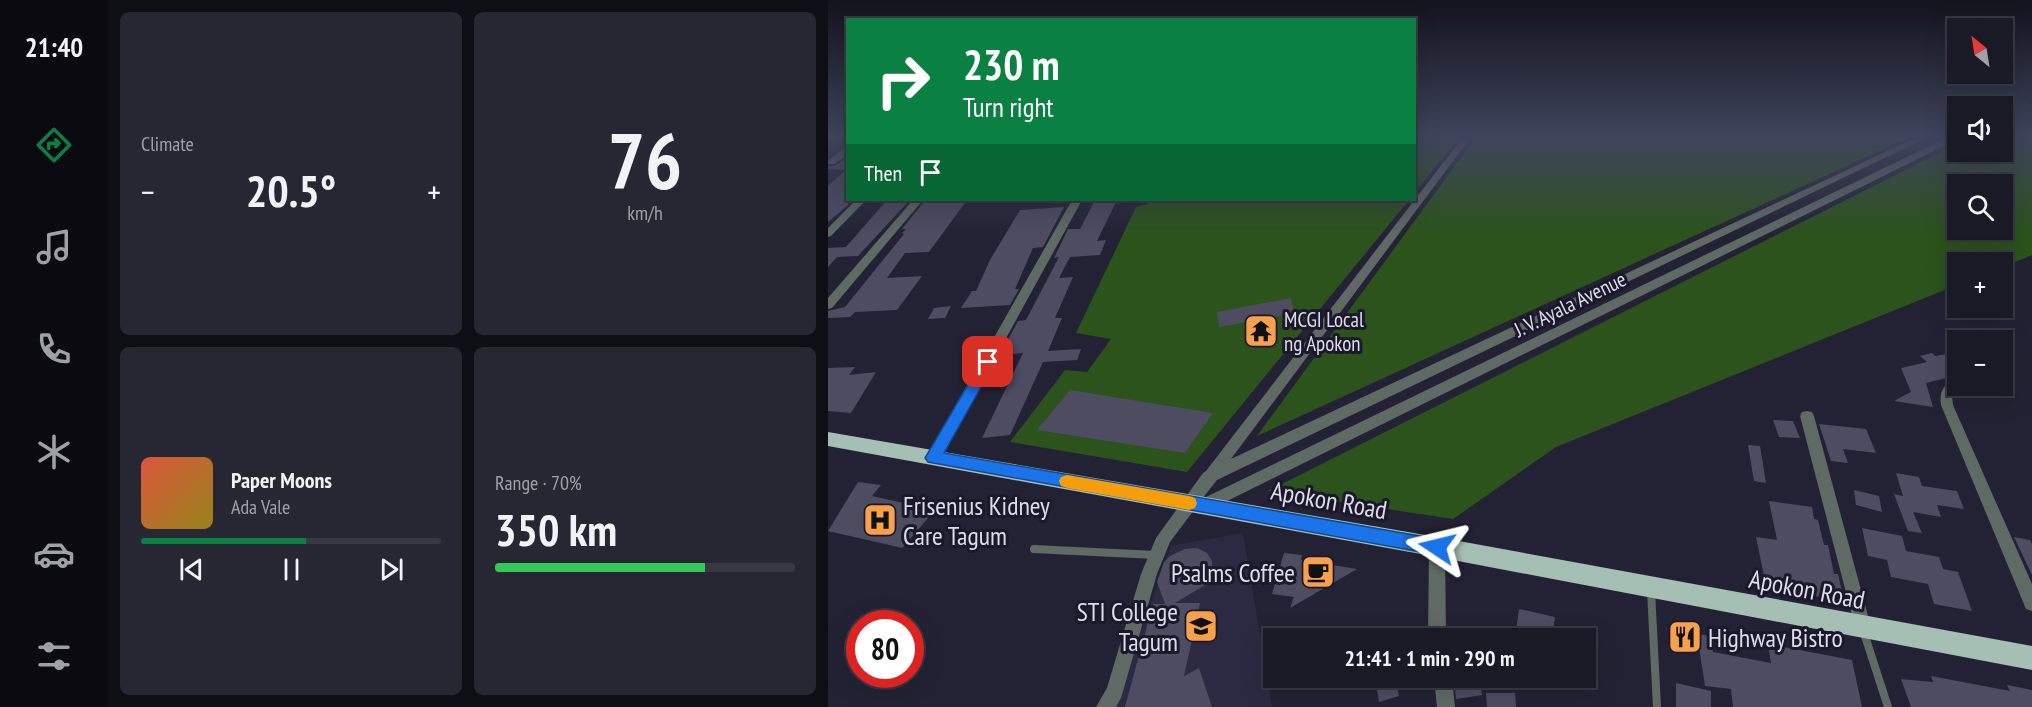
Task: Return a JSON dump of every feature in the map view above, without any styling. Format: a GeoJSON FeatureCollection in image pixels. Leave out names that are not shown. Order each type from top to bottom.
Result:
{"type":"FeatureCollection","features":[{"type":"Feature","properties":{"kind":"highway","name":"Apokon Road"},"geometry":{"type":"LineString","coordinates":[[828,439],[1437,547],[2032,658]]}},
{"type":"Feature","properties":{"kind":"street"},"geometry":{"type":"LineString","coordinates":[[1105,707],[1115,692],[1155,555],[1164,538],[1196,504],[1208,477],[1442,170]]}},
{"type":"Feature","properties":{"kind":"street","name":"J. V. Ayala Avenue"},"geometry":{"type":"LineString","coordinates":[[1196,504],[1888,170]]}},
{"type":"Feature","properties":{"kind":"street"},"geometry":{"type":"LineString","coordinates":[[1853,171],[1870,179]]}},
{"type":"Feature","properties":{"kind":"street","name":"J. V. Ayala Avenue"},"geometry":{"type":"LineString","coordinates":[[1208,477],[1853,171]]}},
{"type":"Feature","properties":{"kind":"street"},"geometry":{"type":"LineString","coordinates":[[828,234],[860,201]]}},
{"type":"Feature","properties":{"kind":"street"},"geometry":{"type":"LineString","coordinates":[[828,305],[917,201]]}},
{"type":"Feature","properties":{"kind":"street"},"geometry":{"type":"LineString","coordinates":[[933,458],[1076,201]]}},
{"type":"Feature","properties":{"kind":"street"},"geometry":{"type":"LineString","coordinates":[[1616,283],[1632,295]]}},
{"type":"Feature","properties":{"kind":"street"},"geometry":{"type":"LineString","coordinates":[[1947,394],[1947,405],[2032,603]]}},
{"type":"Feature","properties":{"kind":"street"},"geometry":{"type":"LineString","coordinates":[[1807,416],[1863,627]]}},
{"type":"Feature","properties":{"kind":"street"},"geometry":{"type":"LineString","coordinates":[[1437,547],[1437,628]]}},
{"type":"Feature","properties":{"kind":"street"},"geometry":{"type":"LineString","coordinates":[[1444,688],[1446,707]]}},
{"type":"Feature","properties":{"kind":"lane"},"geometry":{"type":"LineString","coordinates":[[1034,549],[1155,555]]}},
{"type":"Feature","properties":{"kind":"lane"},"geometry":{"type":"LineString","coordinates":[[1650,587],[1657,707]]}},
{"type":"Feature","properties":{"kind":"lane"},"geometry":{"type":"LineString","coordinates":[[1863,627],[1888,707]]}},
{"type":"Feature","properties":{"kind":"shaded area","name":"STI College Tagum"},"geometry":{"type":"Polygon","coordinates":[[[1243,533],[1263,653],[1263,688],[1269,688],[1272,707],[1115,707],[1171,546],[1243,533]]]}},
{"type":"Feature","properties":{"kind":"green space"},"geometry":{"type":"Polygon","coordinates":[[[1416,170],[1433,170],[1416,191],[1416,170]]]}},
{"type":"Feature","properties":{"kind":"green space"},"geometry":{"type":"Polygon","coordinates":[[[1452,170],[1838,170],[1257,436],[1452,170]]]}},
{"type":"Feature","properties":{"kind":"green space"},"geometry":{"type":"Polygon","coordinates":[[[1905,170],[2032,170],[2032,255],[2013,263],[2013,252],[1947,252],[1947,289],[1556,447],[1453,519],[1268,491],[1905,170]]]}},
{"type":"Feature","properties":{"kind":"green space"},"geometry":{"type":"Polygon","coordinates":[[[1157,201],[1408,201],[1187,472],[1010,442],[1065,370],[1087,372],[1111,339],[1076,333],[1136,207],[1157,201]]]}},
{"type":"Feature","properties":{"kind":"building"},"geometry":{"type":"Polygon","coordinates":[[[846,170],[848,205],[828,222],[828,186],[846,170]]]}},
{"type":"Feature","properties":{"kind":"building"},"geometry":{"type":"Polygon","coordinates":[[[886,201],[905,201],[903,203],[907,203],[858,256],[837,257],[828,267],[828,248],[846,247],[886,201]]]}},
{"type":"Feature","properties":{"kind":"building"},"geometry":{"type":"Polygon","coordinates":[[[966,201],[929,252],[905,253],[887,278],[922,276],[897,310],[855,312],[850,317],[828,318],[828,311],[845,307],[904,234],[902,233],[906,229],[902,229],[924,202],[966,201]]]}},
{"type":"Feature","properties":{"kind":"building"},"geometry":{"type":"Polygon","coordinates":[[[1094,201],[1117,201],[1097,241],[1106,240],[1100,255],[1070,257],[1059,278],[1073,277],[1055,318],[1062,318],[1048,351],[1081,349],[1077,360],[1043,362],[1010,435],[982,438],[1023,353],[1000,355],[1018,321],[1026,320],[1059,257],[1054,258],[1068,229],[1080,229],[1094,201]]]}},
{"type":"Feature","properties":{"kind":"building"},"geometry":{"type":"Polygon","coordinates":[[[1064,207],[1043,247],[1033,248],[1015,289],[1019,289],[1010,305],[961,308],[972,291],[976,291],[990,260],[1020,210],[1064,207]]]}},
{"type":"Feature","properties":{"kind":"building"},"geometry":{"type":"Polygon","coordinates":[[[1291,298],[1294,313],[1219,327],[1217,312],[1291,298]]]}},
{"type":"Feature","properties":{"kind":"building"},"geometry":{"type":"Polygon","coordinates":[[[951,306],[945,318],[928,319],[934,308],[951,306]]]}},
{"type":"Feature","properties":{"kind":"building"},"geometry":{"type":"Polygon","coordinates":[[[1932,353],[1935,356],[1947,354],[1947,378],[1926,383],[1933,407],[1894,401],[1911,392],[1901,368],[1927,362],[1920,356],[1932,353]]]}},
{"type":"Feature","properties":{"kind":"building"},"geometry":{"type":"Polygon","coordinates":[[[855,367],[849,375],[876,372],[851,413],[828,411],[828,368],[855,367]]]}},
{"type":"Feature","properties":{"kind":"building"},"geometry":{"type":"Polygon","coordinates":[[[1070,390],[1213,413],[1185,453],[1037,430],[1070,390]]]}},
{"type":"Feature","properties":{"kind":"building"},"geometry":{"type":"Polygon","coordinates":[[[1773,420],[1793,421],[1800,438],[1779,437],[1773,420]]]}},
{"type":"Feature","properties":{"kind":"building"},"geometry":{"type":"Polygon","coordinates":[[[1819,424],[1866,429],[1876,453],[1843,449],[1848,463],[1831,461],[1819,424]]]}},
{"type":"Feature","properties":{"kind":"building"},"geometry":{"type":"Polygon","coordinates":[[[1748,445],[1760,446],[1766,483],[1754,481],[1748,445]]]}},
{"type":"Feature","properties":{"kind":"building"},"geometry":{"type":"Polygon","coordinates":[[[1896,473],[1919,477],[1922,486],[1957,491],[1964,509],[1937,505],[1941,517],[1913,512],[1922,533],[1908,531],[1894,494],[1903,496],[1896,473]]]}},
{"type":"Feature","properties":{"kind":"building","name":"Frisenius Kidney Care Tagum"},"geometry":{"type":"Polygon","coordinates":[[[858,482],[881,485],[872,496],[935,510],[902,548],[828,531],[858,482]]]}},
{"type":"Feature","properties":{"kind":"building"},"geometry":{"type":"Polygon","coordinates":[[[1854,490],[1879,496],[1882,512],[1856,505],[1854,490]]]}},
{"type":"Feature","properties":{"kind":"building"},"geometry":{"type":"Polygon","coordinates":[[[1769,501],[1812,507],[1814,519],[1818,520],[1824,545],[1828,545],[1834,574],[1838,574],[1844,600],[1767,590],[1756,537],[1777,540],[1769,501]]]}},
{"type":"Feature","properties":{"kind":"building"},"geometry":{"type":"Polygon","coordinates":[[[1862,528],[1902,536],[1906,551],[1939,557],[1943,569],[1958,572],[1972,611],[1934,604],[1928,584],[1891,577],[1887,560],[1868,556],[1862,528]]]}},
{"type":"Feature","properties":{"kind":"building"},"geometry":{"type":"Polygon","coordinates":[[[2014,537],[2030,540],[2032,544],[2032,575],[2014,537]]]}},
{"type":"Feature","properties":{"kind":"building"},"geometry":{"type":"Polygon","coordinates":[[[1197,548],[1207,553],[1212,561],[1212,573],[1205,585],[1175,603],[1200,603],[1184,676],[1199,668],[1212,707],[1125,707],[1153,604],[1165,604],[1157,582],[1164,562],[1170,556],[1185,549],[1197,548]]]}},
{"type":"Feature","properties":{"kind":"building"},"geometry":{"type":"Polygon","coordinates":[[[1284,553],[1302,555],[1301,560],[1357,569],[1290,608],[1294,597],[1272,594],[1284,553]]]}},
{"type":"Feature","properties":{"kind":"building"},"geometry":{"type":"Polygon","coordinates":[[[1519,609],[1555,617],[1554,628],[1516,628],[1519,609]]]}},
{"type":"Feature","properties":{"kind":"building"},"geometry":{"type":"Polygon","coordinates":[[[1697,634],[1711,636],[1713,652],[1771,663],[1768,644],[1852,660],[1862,707],[1733,707],[1731,689],[1705,686],[1697,634]]]}},
{"type":"Feature","properties":{"kind":"building"},"geometry":{"type":"Polygon","coordinates":[[[1931,676],[2010,691],[2007,685],[2032,690],[2032,707],[1911,707],[1901,679],[1933,682],[1931,676]]]}},
{"type":"Feature","properties":{"kind":"building"},"geometry":{"type":"Polygon","coordinates":[[[1676,683],[1711,691],[1711,707],[1676,707],[1676,683]]]}},
{"type":"Feature","properties":{"kind":"building"},"geometry":{"type":"Polygon","coordinates":[[[1377,688],[1397,688],[1399,696],[1379,702],[1377,688]]]}},
{"type":"Feature","properties":{"kind":"building"},"geometry":{"type":"Polygon","coordinates":[[[1455,688],[1481,688],[1482,695],[1456,699],[1455,688]]]}},
{"type":"Feature","properties":{"kind":"building"},"geometry":{"type":"Polygon","coordinates":[[[1486,693],[1515,693],[1516,707],[1487,707],[1486,693]]]}},
{"type":"Feature","properties":{"kind":"slow traffic"},"geometry":{"type":"LineString","coordinates":[[1067,481],[1189,503]]}},
{"type":"Feature","properties":{"kind":"place","name":"MCGI Local ng Apokon"},"geometry":{"type":"Point","coordinates":[1261,331]}},
{"type":"Feature","properties":{"kind":"place","name":"Frisenius Kidney Care Tagum"},"geometry":{"type":"Point","coordinates":[880,520]}},
{"type":"Feature","properties":{"kind":"place","name":"Psalms Coffee"},"geometry":{"type":"Point","coordinates":[1318,572]}},
{"type":"Feature","properties":{"kind":"place","name":"STI College Tagum"},"geometry":{"type":"Point","coordinates":[1201,626]}},
{"type":"Feature","properties":{"kind":"place","name":"Highway Bistro"},"geometry":{"type":"Point","coordinates":[1685,637]}},
{"type":"Feature","properties":{"kind":"route"},"geometry":{"type":"LineString","coordinates":[[988,362],[933,458],[1437,547]]}}]}
